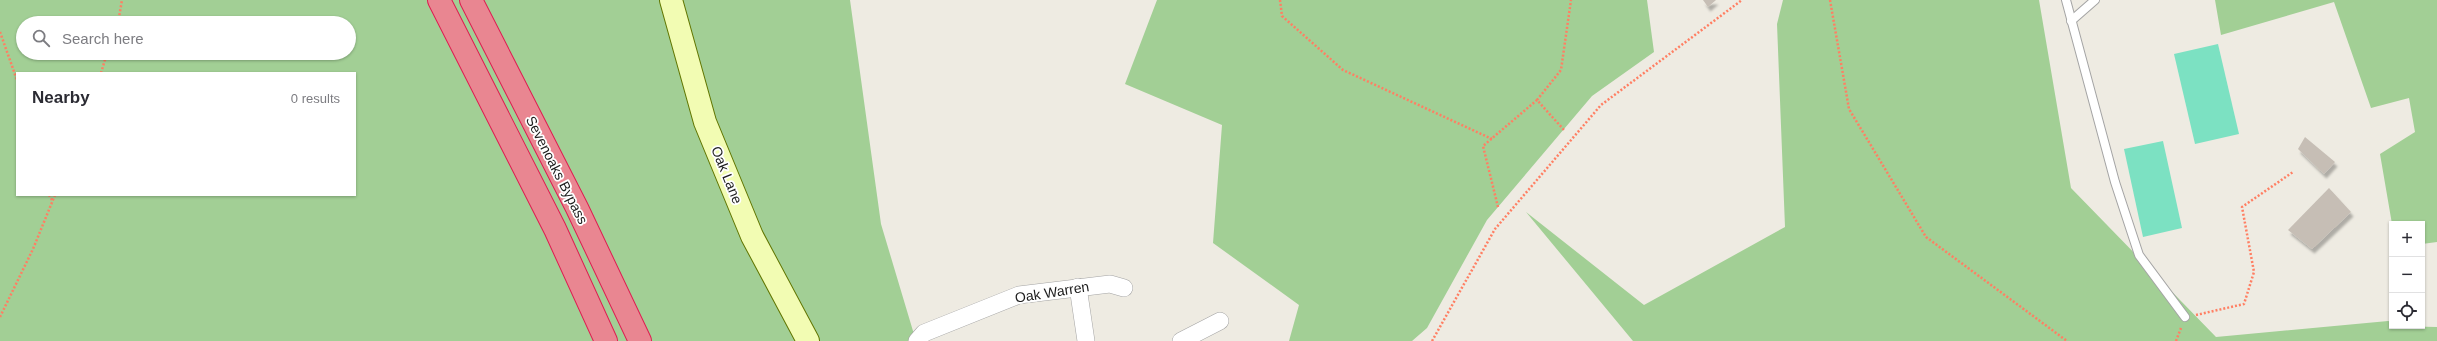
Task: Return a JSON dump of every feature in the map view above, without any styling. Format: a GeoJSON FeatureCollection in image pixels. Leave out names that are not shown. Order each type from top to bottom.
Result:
{"type":"FeatureCollection","features":[{"type":"Feature","properties":{"kind":"highway","name":"Sevenoaks Bypass"},"geometry":{"type":"LineString","coordinates":[[439,0],[555,229],[606,341]]}},
{"type":"Feature","properties":{"kind":"highway","name":"Sevenoaks Bypass"},"geometry":{"type":"LineString","coordinates":[[471,0],[577,208],[640,341]]}},
{"type":"Feature","properties":{"kind":"street","name":"Oak Lane"},"geometry":{"type":"LineString","coordinates":[[671,0],[705,122],[752,236],[808,341]]}},
{"type":"Feature","properties":{"kind":"street","name":"Oak Warren"},"geometry":{"type":"LineString","coordinates":[[917,341],[924,333],[1019,295],[1110,284],[1124,288]]}},
{"type":"Feature","properties":{"kind":"street"},"geometry":{"type":"LineString","coordinates":[[1078,287],[1086,341]]}},
{"type":"Feature","properties":{"kind":"street"},"geometry":{"type":"LineString","coordinates":[[1181,341],[1220,321]]}},
{"type":"Feature","properties":{"kind":"lane"},"geometry":{"type":"LineString","coordinates":[[2066,0],[2115,182],[2139,255],[2186,317]]}},
{"type":"Feature","properties":{"kind":"lane"},"geometry":{"type":"LineString","coordinates":[[2071,21],[2095,0]]}},
{"type":"Feature","properties":{"kind":"path"},"geometry":{"type":"LineString","coordinates":[[119,16],[122,0]]}},
{"type":"Feature","properties":{"kind":"path"},"geometry":{"type":"LineString","coordinates":[[1280,0],[1282,16],[1343,70],[1492,139]]}},
{"type":"Feature","properties":{"kind":"path"},"geometry":{"type":"LineString","coordinates":[[1498,207],[1483,146],[1537,100],[1561,70],[1571,0]]}},
{"type":"Feature","properties":{"kind":"path"},"geometry":{"type":"LineString","coordinates":[[1432,341],[1495,229],[1601,105],[1742,0]]}},
{"type":"Feature","properties":{"kind":"path"},"geometry":{"type":"LineString","coordinates":[[1830,0],[1849,109],[1926,237],[2066,341]]}},
{"type":"Feature","properties":{"kind":"path"},"geometry":{"type":"LineString","coordinates":[[0,32],[16,77]]}},
{"type":"Feature","properties":{"kind":"path"},"geometry":{"type":"LineString","coordinates":[[101,72],[105,60]]}},
{"type":"Feature","properties":{"kind":"path"},"geometry":{"type":"LineString","coordinates":[[1537,100],[1564,130]]}},
{"type":"Feature","properties":{"kind":"path"},"geometry":{"type":"LineString","coordinates":[[2176,341],[2186,317],[2244,304],[2254,272],[2242,207],[2293,172]]}},
{"type":"Feature","properties":{"kind":"path"},"geometry":{"type":"LineString","coordinates":[[50,196],[52,201]]}},
{"type":"Feature","properties":{"kind":"path"},"geometry":{"type":"LineString","coordinates":[[0,316],[33,249],[54,196]]}},
{"type":"Feature","properties":{"kind":"green space"},"geometry":{"type":"Polygon","coordinates":[[[0,0],[850,0],[881,224],[916,341],[0,341],[0,0]]]}},
{"type":"Feature","properties":{"kind":"green space"},"geometry":{"type":"Polygon","coordinates":[[[1157,0],[1647,0],[1654,52],[1592,96],[1487,220],[1427,328],[1412,341],[1289,341],[1299,305],[1213,243],[1222,125],[1125,84],[1157,0]]]}},
{"type":"Feature","properties":{"kind":"green space"},"geometry":{"type":"Polygon","coordinates":[[[1783,0],[2039,0],[2071,188],[2216,337],[2388,321],[2389,329],[2425,329],[2425,327],[2437,327],[2437,341],[1633,341],[1526,212],[1644,305],[1785,227],[1777,24],[1783,0]]]}},
{"type":"Feature","properties":{"kind":"green space"},"geometry":{"type":"Polygon","coordinates":[[[2215,0],[2437,0],[2437,242],[2425,244],[2425,221],[2391,221],[2380,154],[2415,132],[2409,98],[2371,108],[2334,2],[2221,35],[2215,0]]]}},
{"type":"Feature","properties":{"kind":"green space"},"geometry":{"type":"Polygon","coordinates":[[[2218,44],[2239,134],[2195,144],[2174,54],[2218,44]]]}},
{"type":"Feature","properties":{"kind":"green space"},"geometry":{"type":"Polygon","coordinates":[[[2163,141],[2182,228],[2143,237],[2124,149],[2163,141]]]}},
{"type":"Feature","properties":{"kind":"building"},"geometry":{"type":"Polygon","coordinates":[[[1703,0],[1716,0],[1708,7],[1703,0]]]}},
{"type":"Feature","properties":{"kind":"building"},"geometry":{"type":"Polygon","coordinates":[[[2305,137],[2335,162],[2324,174],[2298,149],[2305,137]]]}},
{"type":"Feature","properties":{"kind":"building"},"geometry":{"type":"Polygon","coordinates":[[[2329,188],[2351,212],[2312,249],[2288,230],[2329,188]]]}}]}
